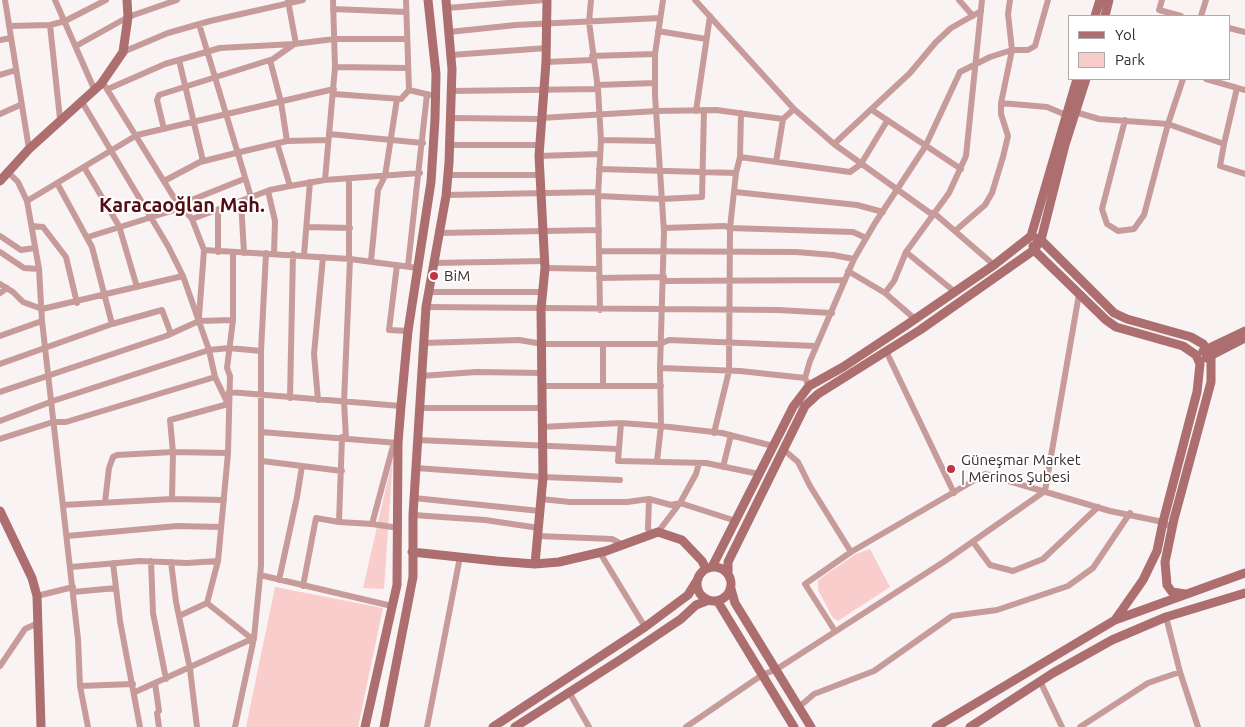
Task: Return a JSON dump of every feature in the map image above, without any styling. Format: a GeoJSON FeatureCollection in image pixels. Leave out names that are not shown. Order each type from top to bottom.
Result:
{"type":"FeatureCollection","features":[{"type":"Feature","properties":{"kind":"street"},"geometry":{"type":"LineString","coordinates":[[5,0],[20,105],[29,149]]}},
{"type":"Feature","properties":{"kind":"street"},"geometry":{"type":"LineString","coordinates":[[55,0],[76,46],[102,88],[137,135],[180,206],[192,218],[204,250],[199,321]]}},
{"type":"Feature","properties":{"kind":"street"},"geometry":{"type":"LineString","coordinates":[[9,26],[50,25],[64,21],[106,0]]}},
{"type":"Feature","properties":{"kind":"street"},"geometry":{"type":"LineString","coordinates":[[102,88],[123,52],[128,16],[127,0]]}},
{"type":"Feature","properties":{"kind":"street"},"geometry":{"type":"LineString","coordinates":[[76,46],[128,16],[177,0]]}},
{"type":"Feature","properties":{"kind":"street"},"geometry":{"type":"LineString","coordinates":[[123,52],[168,33],[199,24],[303,0]]}},
{"type":"Feature","properties":{"kind":"street"},"geometry":{"type":"LineString","coordinates":[[326,180],[335,67],[333,0]]}},
{"type":"Feature","properties":{"kind":"street"},"geometry":{"type":"LineString","coordinates":[[26,201],[137,135],[281,102],[334,92],[401,99],[409,90],[406,0]]}},
{"type":"Feature","properties":{"kind":"street"},"geometry":{"type":"LineString","coordinates":[[413,267],[431,182],[431,95],[434,42],[428,0]]}},
{"type":"Feature","properties":{"kind":"street"},"geometry":{"type":"LineString","coordinates":[[384,727],[414,577],[412,552],[413,515],[426,307],[446,195],[450,145],[451,55],[446,4],[546,0],[547,48],[539,156],[545,265],[541,309],[543,344],[541,427],[543,446],[539,532],[535,564]]}},
{"type":"Feature","properties":{"kind":"street"},"geometry":{"type":"LineString","coordinates":[[591,0],[589,22],[592,58],[598,87],[601,140],[598,194],[600,310]]}},
{"type":"Feature","properties":{"kind":"street"},"geometry":{"type":"LineString","coordinates":[[657,461],[661,426],[660,344],[664,279],[664,228],[658,142],[655,54],[663,0]]}},
{"type":"Feature","properties":{"kind":"street"},"geometry":{"type":"LineString","coordinates":[[695,0],[794,109],[834,144],[930,213],[934,213],[994,265]]}},
{"type":"Feature","properties":{"kind":"street"},"geometry":{"type":"LineString","coordinates":[[959,0],[973,16]]}},
{"type":"Feature","properties":{"kind":"street"},"geometry":{"type":"LineString","coordinates":[[885,293],[894,280],[906,252],[949,193],[961,169],[968,145],[982,0]]}},
{"type":"Feature","properties":{"kind":"street"},"geometry":{"type":"LineString","coordinates":[[955,231],[985,205],[992,194],[1008,136],[1001,114],[1001,103],[1012,50],[1008,14],[1010,0]]}},
{"type":"Feature","properties":{"kind":"street"},"geometry":{"type":"LineString","coordinates":[[493,727],[645,627],[688,595],[698,578],[709,568],[736,521],[807,382],[815,346],[832,313],[854,259],[897,188],[925,147],[939,120],[955,80],[960,72],[977,62],[1012,50],[1028,50],[1035,46],[1048,0]]}},
{"type":"Feature","properties":{"kind":"street"},"geometry":{"type":"LineString","coordinates":[[1095,15],[1100,0]]}},
{"type":"Feature","properties":{"kind":"street"},"geometry":{"type":"LineString","coordinates":[[1105,15],[1109,0]]}},
{"type":"Feature","properties":{"kind":"street"},"geometry":{"type":"LineString","coordinates":[[1162,0],[1159,10],[1177,15]]}},
{"type":"Feature","properties":{"kind":"street"},"geometry":{"type":"LineString","coordinates":[[1201,15],[1206,0]]}},
{"type":"Feature","properties":{"kind":"street"},"geometry":{"type":"LineString","coordinates":[[288,2],[295,44]]}},
{"type":"Feature","properties":{"kind":"street"},"geometry":{"type":"LineString","coordinates":[[333,9],[406,12]]}},
{"type":"Feature","properties":{"kind":"street"},"geometry":{"type":"LineString","coordinates":[[834,144],[910,73],[936,42],[951,28],[981,11]]}},
{"type":"Feature","properties":{"kind":"street"},"geometry":{"type":"LineString","coordinates":[[446,195],[541,192],[662,199],[702,197],[700,111],[706,39],[710,16]]}},
{"type":"Feature","properties":{"kind":"street"},"geometry":{"type":"LineString","coordinates":[[449,32],[516,26],[660,18]]}},
{"type":"Feature","properties":{"kind":"street"},"geometry":{"type":"LineString","coordinates":[[199,24],[236,153],[251,197]]}},
{"type":"Feature","properties":{"kind":"street"},"geometry":{"type":"LineString","coordinates":[[50,25],[60,119]]}},
{"type":"Feature","properties":{"kind":"street"},"geometry":{"type":"LineString","coordinates":[[1230,28],[1245,32]]}},
{"type":"Feature","properties":{"kind":"street"},"geometry":{"type":"LineString","coordinates":[[658,31],[706,39]]}},
{"type":"Feature","properties":{"kind":"street"},"geometry":{"type":"LineString","coordinates":[[0,40],[11,38]]}},
{"type":"Feature","properties":{"kind":"street"},"geometry":{"type":"LineString","coordinates":[[0,181],[60,119],[102,88],[179,60],[220,48],[295,44],[334,39],[406,39]]}},
{"type":"Feature","properties":{"kind":"street"},"geometry":{"type":"LineString","coordinates":[[164,129],[157,96],[270,60],[295,44]]}},
{"type":"Feature","properties":{"kind":"street"},"geometry":{"type":"LineString","coordinates":[[451,55],[547,48]]}},
{"type":"Feature","properties":{"kind":"street"},"geometry":{"type":"LineString","coordinates":[[546,62],[655,54]]}},
{"type":"Feature","properties":{"kind":"street"},"geometry":{"type":"LineString","coordinates":[[179,60],[203,161]]}},
{"type":"Feature","properties":{"kind":"street"},"geometry":{"type":"LineString","coordinates":[[270,60],[281,102],[287,141]]}},
{"type":"Feature","properties":{"kind":"street"},"geometry":{"type":"LineString","coordinates":[[335,67],[408,68]]}},
{"type":"Feature","properties":{"kind":"street"},"geometry":{"type":"LineString","coordinates":[[0,75],[16,70]]}},
{"type":"Feature","properties":{"kind":"street"},"geometry":{"type":"LineString","coordinates":[[1077,80],[1031,236],[1034,250],[1106,320],[1116,327],[1183,346],[1198,358],[1201,374],[1152,563],[1143,580],[1115,620]]}},
{"type":"Feature","properties":{"kind":"street"},"geometry":{"type":"LineString","coordinates":[[811,727],[777,669],[734,603],[731,589],[732,584],[728,574],[728,562],[806,406],[818,394],[886,351],[1034,250],[1041,240],[1075,112],[1086,80]]}},
{"type":"Feature","properties":{"kind":"street"},"geometry":{"type":"LineString","coordinates":[[1125,120],[1102,209],[1107,224],[1118,232],[1134,229],[1144,215],[1168,124],[1183,80]]}},
{"type":"Feature","properties":{"kind":"street"},"geometry":{"type":"LineString","coordinates":[[1209,80],[1245,90]]}},
{"type":"Feature","properties":{"kind":"street"},"geometry":{"type":"LineString","coordinates":[[452,91],[598,87],[655,83]]}},
{"type":"Feature","properties":{"kind":"street"},"geometry":{"type":"LineString","coordinates":[[1237,88],[1220,166],[1245,174]]}},
{"type":"Feature","properties":{"kind":"street"},"geometry":{"type":"LineString","coordinates":[[409,90],[431,95]]}},
{"type":"Feature","properties":{"kind":"street"},"geometry":{"type":"LineString","coordinates":[[365,727],[397,585],[398,443],[422,142],[431,95]]}},
{"type":"Feature","properties":{"kind":"street"},"geometry":{"type":"LineString","coordinates":[[371,261],[378,190],[385,176],[397,99]]}},
{"type":"Feature","properties":{"kind":"street"},"geometry":{"type":"LineString","coordinates":[[82,102],[183,276],[209,350],[216,377],[228,404]]}},
{"type":"Feature","properties":{"kind":"street"},"geometry":{"type":"LineString","coordinates":[[1001,103],[1047,107],[1066,115]]}},
{"type":"Feature","properties":{"kind":"street"},"geometry":{"type":"LineString","coordinates":[[0,114],[20,105]]}},
{"type":"Feature","properties":{"kind":"street"},"geometry":{"type":"LineString","coordinates":[[776,162],[784,119],[794,109]]}},
{"type":"Feature","properties":{"kind":"street"},"geometry":{"type":"LineString","coordinates":[[872,110],[925,147],[961,169]]}},
{"type":"Feature","properties":{"kind":"street"},"geometry":{"type":"LineString","coordinates":[[451,118],[541,118],[657,111],[700,111],[784,119]]}},
{"type":"Feature","properties":{"kind":"street"},"geometry":{"type":"LineString","coordinates":[[1075,112],[1099,119],[1168,124],[1224,144]]}},
{"type":"Feature","properties":{"kind":"street"},"geometry":{"type":"LineString","coordinates":[[714,433],[729,371],[730,228],[736,173],[740,157],[741,114]]}},
{"type":"Feature","properties":{"kind":"street"},"geometry":{"type":"LineString","coordinates":[[740,157],[850,172],[861,164],[887,121]]}},
{"type":"Feature","properties":{"kind":"street"},"geometry":{"type":"LineString","coordinates":[[164,181],[203,161],[287,141],[329,137],[422,142]]}},
{"type":"Feature","properties":{"kind":"street"},"geometry":{"type":"LineString","coordinates":[[601,140],[658,142]]}},
{"type":"Feature","properties":{"kind":"street"},"geometry":{"type":"LineString","coordinates":[[277,143],[290,186]]}},
{"type":"Feature","properties":{"kind":"street"},"geometry":{"type":"LineString","coordinates":[[450,145],[540,145]]}},
{"type":"Feature","properties":{"kind":"street"},"geometry":{"type":"LineString","coordinates":[[539,156],[599,154]]}},
{"type":"Feature","properties":{"kind":"street"},"geometry":{"type":"LineString","coordinates":[[84,167],[119,226],[137,287]]}},
{"type":"Feature","properties":{"kind":"street"},"geometry":{"type":"LineString","coordinates":[[599,169],[702,170],[736,173]]}},
{"type":"Feature","properties":{"kind":"street"},"geometry":{"type":"LineString","coordinates":[[9,172],[18,182],[26,201],[39,269],[42,321],[53,401],[53,422],[71,567],[80,686],[88,727]]}},
{"type":"Feature","properties":{"kind":"street"},"geometry":{"type":"LineString","coordinates":[[192,218],[268,191],[310,182],[420,173]]}},
{"type":"Feature","properties":{"kind":"street"},"geometry":{"type":"LineString","coordinates":[[448,175],[540,175]]}},
{"type":"Feature","properties":{"kind":"street"},"geometry":{"type":"LineString","coordinates":[[88,237],[180,206],[244,179]]}},
{"type":"Feature","properties":{"kind":"street"},"geometry":{"type":"LineString","coordinates":[[339,522],[344,438],[350,179]]}},
{"type":"Feature","properties":{"kind":"street"},"geometry":{"type":"LineString","coordinates":[[304,255],[310,182]]}},
{"type":"Feature","properties":{"kind":"street"},"geometry":{"type":"LineString","coordinates":[[58,183],[88,237],[112,324]]}},
{"type":"Feature","properties":{"kind":"street"},"geometry":{"type":"LineString","coordinates":[[268,191],[275,222],[274,254]]}},
{"type":"Feature","properties":{"kind":"street"},"geometry":{"type":"LineString","coordinates":[[735,192],[849,204],[883,212]]}},
{"type":"Feature","properties":{"kind":"street"},"geometry":{"type":"LineString","coordinates":[[241,201],[244,253]]}},
{"type":"Feature","properties":{"kind":"street"},"geometry":{"type":"LineString","coordinates":[[218,210],[218,252]]}},
{"type":"Feature","properties":{"kind":"street"},"geometry":{"type":"LineString","coordinates":[[32,226],[43,227],[66,257],[76,302]]}},
{"type":"Feature","properties":{"kind":"street"},"geometry":{"type":"LineString","coordinates":[[664,228],[716,226],[853,232],[866,238]]}},
{"type":"Feature","properties":{"kind":"street"},"geometry":{"type":"LineString","coordinates":[[307,227],[350,228]]}},
{"type":"Feature","properties":{"kind":"street"},"geometry":{"type":"LineString","coordinates":[[438,233],[544,233],[599,230]]}},
{"type":"Feature","properties":{"kind":"street"},"geometry":{"type":"LineString","coordinates":[[0,236],[20,250],[36,248]]}},
{"type":"Feature","properties":{"kind":"street"},"geometry":{"type":"LineString","coordinates":[[1031,236],[1041,240],[1114,313],[1127,319],[1191,337],[1208,352],[1211,382],[1172,528],[1165,562],[1165,577],[1172,592],[1185,594]]}},
{"type":"Feature","properties":{"kind":"street"},"geometry":{"type":"LineString","coordinates":[[660,368],[729,371],[807,382],[843,367],[994,265],[1031,236]]}},
{"type":"Feature","properties":{"kind":"street"},"geometry":{"type":"LineString","coordinates":[[204,250],[293,254],[413,267]]}},
{"type":"Feature","properties":{"kind":"street"},"geometry":{"type":"LineString","coordinates":[[599,251],[664,253],[796,252],[833,254],[854,259]]}},
{"type":"Feature","properties":{"kind":"street"},"geometry":{"type":"LineString","coordinates":[[0,252],[24,268],[39,269]]}},
{"type":"Feature","properties":{"kind":"street"},"geometry":{"type":"LineString","coordinates":[[207,603],[218,562],[228,453],[230,376],[227,368],[233,320],[233,252]]}},
{"type":"Feature","properties":{"kind":"street"},"geometry":{"type":"LineString","coordinates":[[906,252],[955,292]]}},
{"type":"Feature","properties":{"kind":"street"},"geometry":{"type":"LineString","coordinates":[[235,727],[253,638],[260,575],[261,351],[266,253]]}},
{"type":"Feature","properties":{"kind":"street"},"geometry":{"type":"LineString","coordinates":[[290,398],[293,254]]}},
{"type":"Feature","properties":{"kind":"street"},"geometry":{"type":"LineString","coordinates":[[318,400],[314,354],[323,257]]}},
{"type":"Feature","properties":{"kind":"street"},"geometry":{"type":"LineString","coordinates":[[433,263],[545,265],[599,269]]}},
{"type":"Feature","properties":{"kind":"street"},"geometry":{"type":"LineString","coordinates":[[397,265],[389,330],[408,331]]}},
{"type":"Feature","properties":{"kind":"street"},"geometry":{"type":"LineString","coordinates":[[848,271],[885,293],[915,320]]}},
{"type":"Feature","properties":{"kind":"street"},"geometry":{"type":"LineString","coordinates":[[0,284],[23,302],[42,309],[183,276]]}},
{"type":"Feature","properties":{"kind":"street"},"geometry":{"type":"LineString","coordinates":[[599,278],[729,281],[845,280]]}},
{"type":"Feature","properties":{"kind":"street"},"geometry":{"type":"LineString","coordinates":[[0,293],[7,288]]}},
{"type":"Feature","properties":{"kind":"street"},"geometry":{"type":"LineString","coordinates":[[428,292],[544,292]]}},
{"type":"Feature","properties":{"kind":"street"},"geometry":{"type":"LineString","coordinates":[[686,727],[762,675],[777,669],[973,542],[1045,491],[1079,294]]}},
{"type":"Feature","properties":{"kind":"street"},"geometry":{"type":"LineString","coordinates":[[426,307],[600,310],[730,309],[832,313]]}},
{"type":"Feature","properties":{"kind":"street"},"geometry":{"type":"LineString","coordinates":[[0,364],[112,324],[162,310],[171,334]]}},
{"type":"Feature","properties":{"kind":"street"},"geometry":{"type":"LineString","coordinates":[[0,392],[171,334],[199,321],[233,320]]}},
{"type":"Feature","properties":{"kind":"street"},"geometry":{"type":"LineString","coordinates":[[0,336],[42,321]]}},
{"type":"Feature","properties":{"kind":"street"},"geometry":{"type":"LineString","coordinates":[[1198,358],[1244,332]]}},
{"type":"Feature","properties":{"kind":"street"},"geometry":{"type":"LineString","coordinates":[[423,343],[519,340],[543,344],[660,344],[669,340],[815,346]]}},
{"type":"Feature","properties":{"kind":"street"},"geometry":{"type":"LineString","coordinates":[[603,344],[603,386]]}},
{"type":"Feature","properties":{"kind":"street"},"geometry":{"type":"LineString","coordinates":[[0,421],[53,401],[209,350],[229,348],[261,351]]}},
{"type":"Feature","properties":{"kind":"street"},"geometry":{"type":"LineString","coordinates":[[886,351],[954,493]]}},
{"type":"Feature","properties":{"kind":"street"},"geometry":{"type":"LineString","coordinates":[[421,376],[476,372],[542,373]]}},
{"type":"Feature","properties":{"kind":"street"},"geometry":{"type":"LineString","coordinates":[[0,440],[53,422],[66,422],[216,377]]}},
{"type":"Feature","properties":{"kind":"street"},"geometry":{"type":"LineString","coordinates":[[542,386],[661,386]]}},
{"type":"Feature","properties":{"kind":"street"},"geometry":{"type":"LineString","coordinates":[[229,392],[401,406]]}},
{"type":"Feature","properties":{"kind":"street"},"geometry":{"type":"LineString","coordinates":[[172,499],[173,452],[170,420],[228,404]]}},
{"type":"Feature","properties":{"kind":"street"},"geometry":{"type":"LineString","coordinates":[[419,408],[541,408]]}},
{"type":"Feature","properties":{"kind":"street"},"geometry":{"type":"LineString","coordinates":[[541,427],[621,423],[661,426],[731,435],[773,446]]}},
{"type":"Feature","properties":{"kind":"street"},"geometry":{"type":"LineString","coordinates":[[621,423],[618,461],[699,463],[759,474]]}},
{"type":"Feature","properties":{"kind":"street"},"geometry":{"type":"LineString","coordinates":[[261,432],[398,443]]}},
{"type":"Feature","properties":{"kind":"street"},"geometry":{"type":"LineString","coordinates":[[723,467],[731,435]]}},
{"type":"Feature","properties":{"kind":"street"},"geometry":{"type":"LineString","coordinates":[[417,440],[618,449]]}},
{"type":"Feature","properties":{"kind":"street"},"geometry":{"type":"LineString","coordinates":[[372,524],[393,446],[398,443]]}},
{"type":"Feature","properties":{"kind":"street"},"geometry":{"type":"LineString","coordinates":[[784,450],[798,462],[810,486],[852,552]]}},
{"type":"Feature","properties":{"kind":"street"},"geometry":{"type":"LineString","coordinates":[[105,502],[109,468],[113,457],[118,455],[173,452],[228,453]]}},
{"type":"Feature","properties":{"kind":"street"},"geometry":{"type":"LineString","coordinates":[[262,461],[342,471]]}},
{"type":"Feature","properties":{"kind":"street"},"geometry":{"type":"LineString","coordinates":[[412,552],[535,564],[559,562],[600,553],[655,532],[680,503],[696,474],[699,463]]}},
{"type":"Feature","properties":{"kind":"street"},"geometry":{"type":"LineString","coordinates":[[279,580],[302,466]]}},
{"type":"Feature","properties":{"kind":"street"},"geometry":{"type":"LineString","coordinates":[[416,468],[542,477],[620,480]]}},
{"type":"Feature","properties":{"kind":"street"},"geometry":{"type":"LineString","coordinates":[[835,631],[805,584],[852,552],[985,474],[1098,507],[1162,522],[1172,528]]}},
{"type":"Feature","properties":{"kind":"street"},"geometry":{"type":"LineString","coordinates":[[414,498],[540,511]]}},
{"type":"Feature","properties":{"kind":"street"},"geometry":{"type":"LineString","coordinates":[[63,505],[172,499],[224,500]]}},
{"type":"Feature","properties":{"kind":"street"},"geometry":{"type":"LineString","coordinates":[[541,499],[570,502],[627,502],[649,499],[671,505],[680,503],[736,521]]}},
{"type":"Feature","properties":{"kind":"street"},"geometry":{"type":"LineString","coordinates":[[649,499],[648,529],[682,540],[709,568],[721,568],[728,574]]}},
{"type":"Feature","properties":{"kind":"street"},"geometry":{"type":"LineString","coordinates":[[973,542],[990,565],[1013,571],[1043,559],[1098,507]]}},
{"type":"Feature","properties":{"kind":"street"},"geometry":{"type":"LineString","coordinates":[[0,511],[32,578],[37,596],[41,727]]}},
{"type":"Feature","properties":{"kind":"street"},"geometry":{"type":"LineString","coordinates":[[799,707],[814,694],[874,671],[952,616],[997,610],[1068,586],[1093,568],[1130,513]]}},
{"type":"Feature","properties":{"kind":"street"},"geometry":{"type":"LineString","coordinates":[[413,515],[485,520],[539,532],[612,539],[623,544]]}},
{"type":"Feature","properties":{"kind":"street"},"geometry":{"type":"LineString","coordinates":[[303,586],[316,518],[398,528]]}},
{"type":"Feature","properties":{"kind":"street"},"geometry":{"type":"LineString","coordinates":[[67,536],[177,526],[221,527]]}},
{"type":"Feature","properties":{"kind":"street"},"geometry":{"type":"LineString","coordinates":[[600,553],[645,627]]}},
{"type":"Feature","properties":{"kind":"street"},"geometry":{"type":"LineString","coordinates":[[427,727],[460,557]]}},
{"type":"Feature","properties":{"kind":"street"},"geometry":{"type":"LineString","coordinates":[[151,562],[154,613],[166,679]]}},
{"type":"Feature","properties":{"kind":"street"},"geometry":{"type":"LineString","coordinates":[[171,562],[179,616],[190,669],[196,727]]}},
{"type":"Feature","properties":{"kind":"street"},"geometry":{"type":"LineString","coordinates":[[71,567],[114,563],[218,562]]}},
{"type":"Feature","properties":{"kind":"street"},"geometry":{"type":"LineString","coordinates":[[114,563],[120,621],[135,692],[140,727]]}},
{"type":"Feature","properties":{"kind":"street"},"geometry":{"type":"LineString","coordinates":[[936,727],[1115,620],[1245,574]]}},
{"type":"Feature","properties":{"kind":"street"},"geometry":{"type":"LineString","coordinates":[[260,575],[392,606]]}},
{"type":"Feature","properties":{"kind":"street"},"geometry":{"type":"LineString","coordinates":[[698,578],[697,584],[700,594],[712,601],[718,602],[794,727]]}},
{"type":"Feature","properties":{"kind":"street"},"geometry":{"type":"LineString","coordinates":[[37,596],[73,589],[116,588]]}},
{"type":"Feature","properties":{"kind":"street"},"geometry":{"type":"LineString","coordinates":[[515,727],[681,619],[696,605],[724,598],[731,589]]}},
{"type":"Feature","properties":{"kind":"street"},"geometry":{"type":"LineString","coordinates":[[970,727],[1040,681],[1112,640],[1166,617],[1245,593]]}},
{"type":"Feature","properties":{"kind":"street"},"geometry":{"type":"LineString","coordinates":[[207,603],[253,638]]}},
{"type":"Feature","properties":{"kind":"street"},"geometry":{"type":"LineString","coordinates":[[179,616],[207,603]]}},
{"type":"Feature","properties":{"kind":"street"},"geometry":{"type":"LineString","coordinates":[[1166,617],[1180,672],[1198,727]]}},
{"type":"Feature","properties":{"kind":"street"},"geometry":{"type":"LineString","coordinates":[[0,666],[25,629],[38,623]]}},
{"type":"Feature","properties":{"kind":"street"},"geometry":{"type":"LineString","coordinates":[[135,692],[190,669],[253,638]]}},
{"type":"Feature","properties":{"kind":"street"},"geometry":{"type":"LineString","coordinates":[[1080,727],[1148,683],[1180,672]]}},
{"type":"Feature","properties":{"kind":"street"},"geometry":{"type":"LineString","coordinates":[[1040,681],[1062,727]]}},
{"type":"Feature","properties":{"kind":"street"},"geometry":{"type":"LineString","coordinates":[[155,683],[159,726]]}},
{"type":"Feature","properties":{"kind":"street"},"geometry":{"type":"LineString","coordinates":[[80,686],[133,684]]}},
{"type":"Feature","properties":{"kind":"street"},"geometry":{"type":"LineString","coordinates":[[570,692],[590,727]]}},
{"type":"Feature","properties":{"kind":"green space"},"geometry":{"type":"Polygon","coordinates":[[[393,457],[384,589],[363,588],[393,457]]]}},
{"type":"Feature","properties":{"kind":"green space"},"geometry":{"type":"Polygon","coordinates":[[[870,549],[890,587],[838,621],[833,618],[818,590],[818,580],[856,554],[870,549]]]}},
{"type":"Feature","properties":{"kind":"green space"},"geometry":{"type":"Polygon","coordinates":[[[275,587],[383,608],[358,727],[246,727],[275,587]]]}},
{"type":"Feature","properties":{"kind":"place","name":"BiM"},"geometry":{"type":"Point","coordinates":[434,276]}},
{"type":"Feature","properties":{"kind":"place","name":"Güneşmar Market | Merinos Şubesi"},"geometry":{"type":"Point","coordinates":[951,469]}},
{"type":"Feature","properties":{"kind":"district","name":"Karacaoğlan Mah."},"geometry":{"type":"Point","coordinates":[182,205]}}]}
